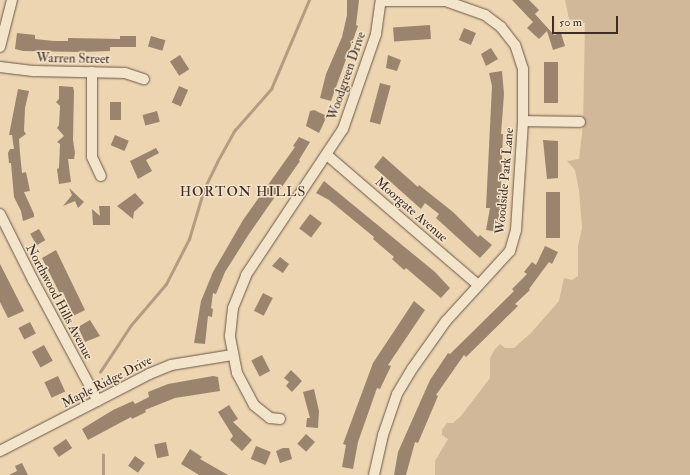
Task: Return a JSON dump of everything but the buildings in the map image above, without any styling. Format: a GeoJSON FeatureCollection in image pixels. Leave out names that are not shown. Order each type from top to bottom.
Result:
{"type":"FeatureCollection","features":[{"type":"Feature","properties":{"kind":"street"},"geometry":{"type":"LineString","coordinates":[[0,47],[12,0]]}},
{"type":"Feature","properties":{"kind":"street","name":"Woodside Park Lane"},"geometry":{"type":"LineString","coordinates":[[374,475],[383,435],[397,394],[446,321],[510,250],[516,230],[523,121],[523,69],[514,45],[501,27],[485,15],[462,4],[446,1],[381,1]]}},
{"type":"Feature","properties":{"kind":"street","name":"Woodgreen Drive"},"geometry":{"type":"LineString","coordinates":[[280,419],[266,416],[251,401],[236,373],[230,336],[232,308],[240,285],[344,129],[378,23],[381,1]]}},
{"type":"Feature","properties":{"kind":"street","name":"Warren Street"},"geometry":{"type":"LineString","coordinates":[[0,67],[35,71],[125,73],[144,79]]}},
{"type":"Feature","properties":{"kind":"street"},"geometry":{"type":"LineString","coordinates":[[92,72],[92,157],[101,176]]}},
{"type":"Feature","properties":{"kind":"street"},"geometry":{"type":"LineString","coordinates":[[523,121],[580,122]]}},
{"type":"Feature","properties":{"kind":"street","name":"Moorgate Avenue"},"geometry":{"type":"LineString","coordinates":[[327,155],[478,285]]}},
{"type":"Feature","properties":{"kind":"street","name":"Northwood Hills Avenue"},"geometry":{"type":"LineString","coordinates":[[0,214],[26,268],[98,400]]}},
{"type":"Feature","properties":{"kind":"street","name":"Maple Ridge Drive"},"geometry":{"type":"LineString","coordinates":[[0,451],[148,374],[171,365],[232,355]]}},
{"type":"Feature","properties":{"kind":"shaded area"},"geometry":{"type":"Polygon","coordinates":[[[565,0],[690,0],[690,475],[435,475],[435,461],[448,439],[442,435],[442,430],[447,423],[453,423],[461,416],[490,378],[490,358],[495,349],[500,344],[505,348],[514,348],[531,333],[559,301],[564,278],[572,280],[578,276],[578,246],[582,228],[579,190],[575,170],[567,161],[579,159],[583,125],[585,23],[569,19],[565,0]]]}},
{"type":"Feature","properties":{"kind":"waterway"},"geometry":{"type":"LineString","coordinates":[[100,372],[131,325],[166,284],[189,239],[204,189],[217,162],[235,130],[271,89],[309,0]]}},
{"type":"Feature","properties":{"kind":"waterway"},"geometry":{"type":"LineString","coordinates":[[103,455],[103,475]]}},
{"type":"Feature","properties":{"kind":"district","name":"HORTON HILLS"},"geometry":{"type":"Point","coordinates":[243,192]}}]}
